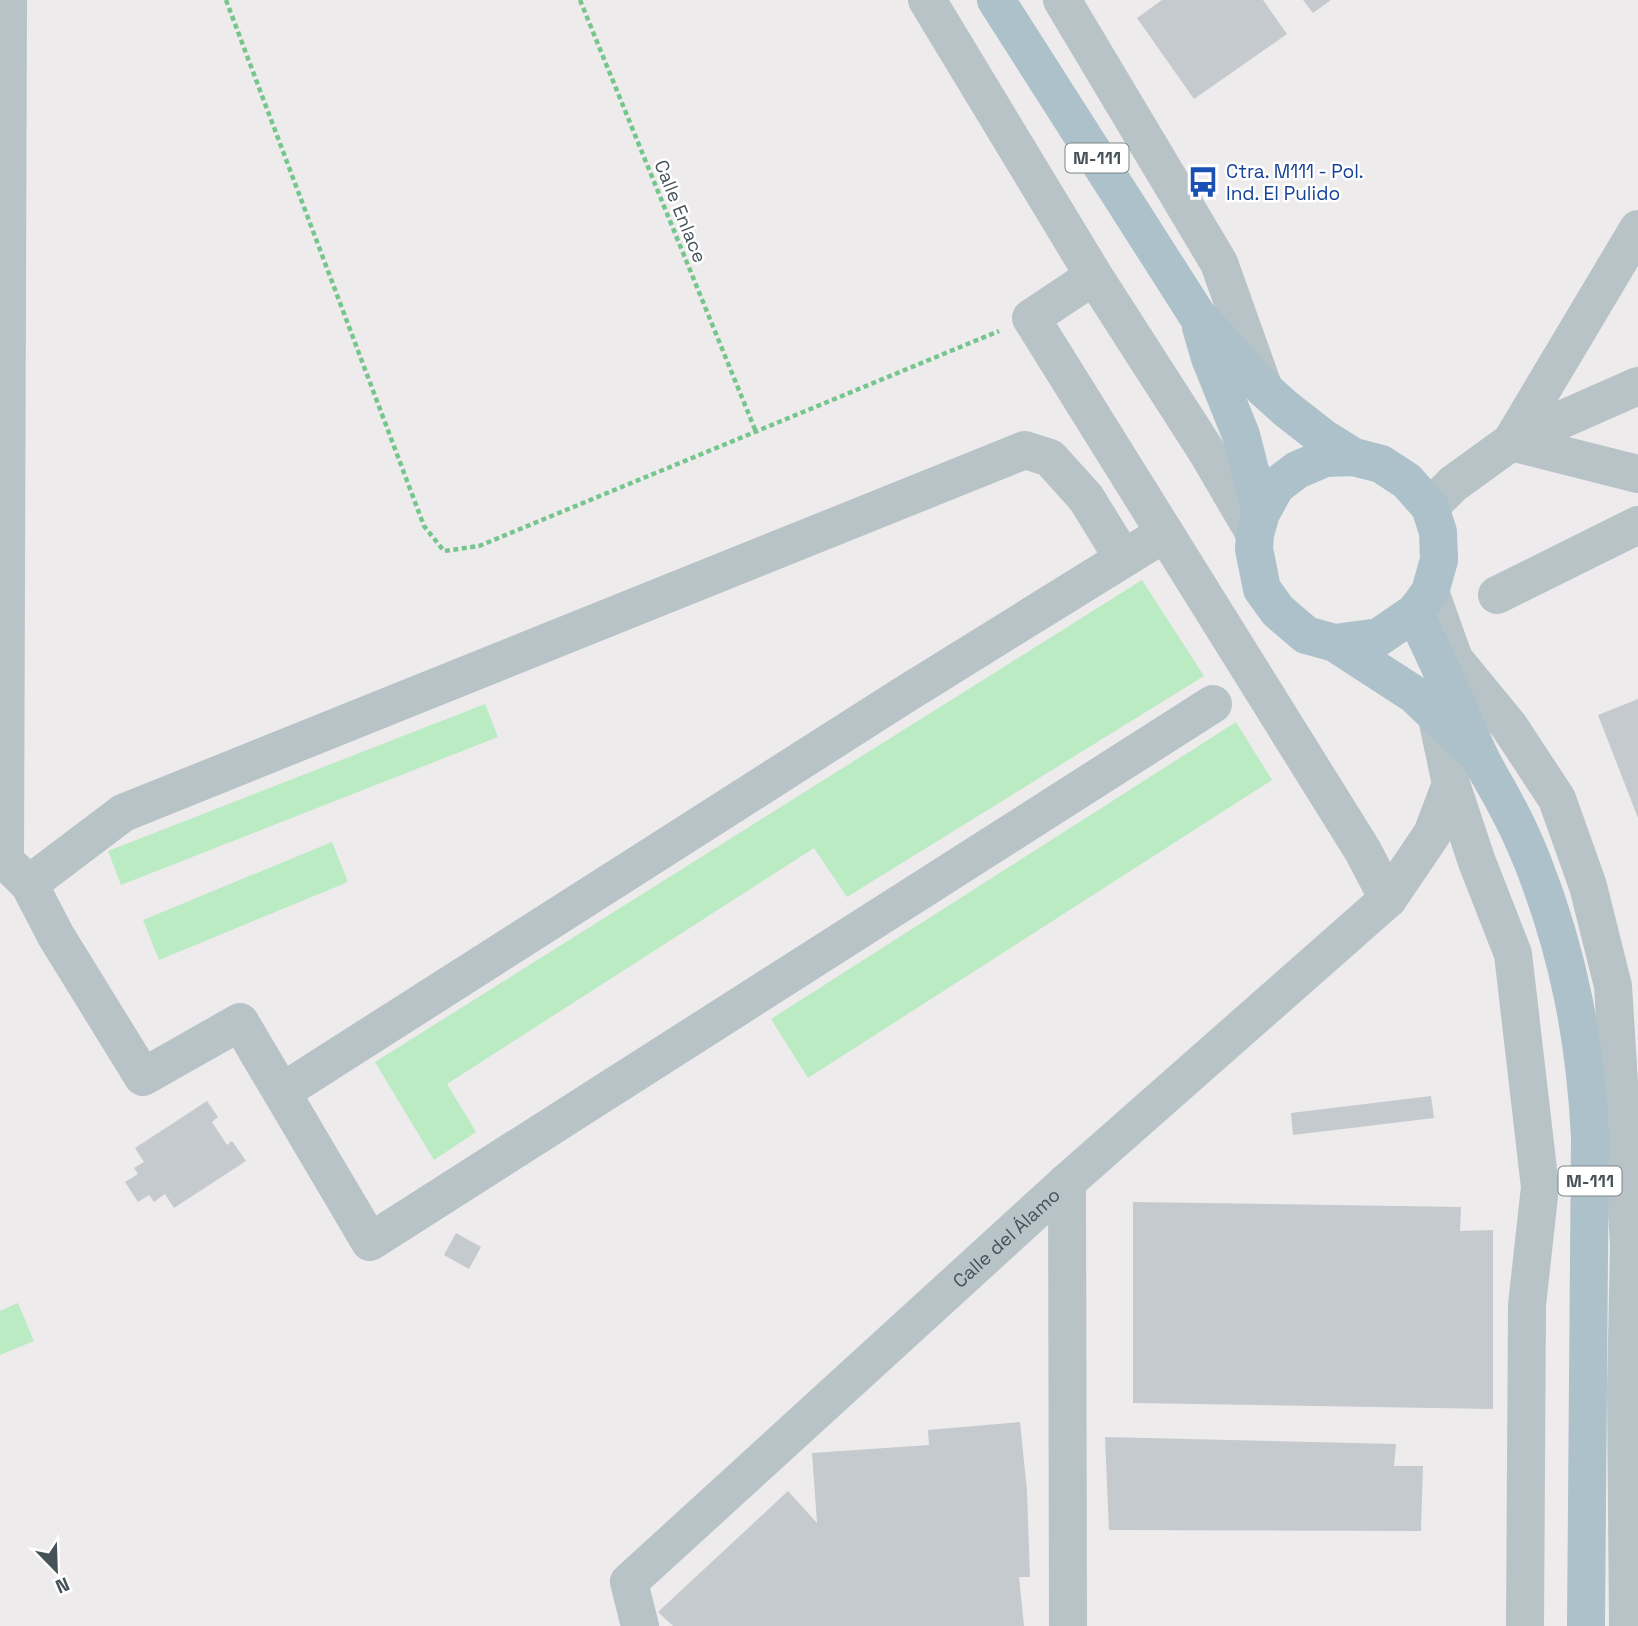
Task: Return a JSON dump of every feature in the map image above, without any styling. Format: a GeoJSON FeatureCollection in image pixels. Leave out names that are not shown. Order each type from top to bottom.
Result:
{"type":"FeatureCollection","features":[{"type":"Feature","properties":{"kind":"main road","name":"M-111"},"geometry":{"type":"LineString","coordinates":[[996,0],[1197,315],[1264,389],[1322,438],[1354,457],[1381,464],[1407,481],[1430,506],[1438,532],[1439,560],[1422,603],[1379,637],[1335,643]]}},
{"type":"Feature","properties":{"kind":"main road","name":"M-111"},"geometry":{"type":"LineString","coordinates":[[1197,315],[1210,358],[1241,435],[1258,523]]}},
{"type":"Feature","properties":{"kind":"main road","name":"M-111"},"geometry":{"type":"LineString","coordinates":[[1354,457],[1325,458],[1297,470],[1276,486],[1258,523],[1254,549],[1262,589],[1278,611],[1306,635],[1335,643],[1415,695],[1479,756]]}},
{"type":"Feature","properties":{"kind":"main road","name":"M-111"},"geometry":{"type":"LineString","coordinates":[[1422,603],[1455,698],[1479,756],[1507,806],[1532,861],[1574,996],[1584,1057],[1590,1137],[1586,1626]]}},
{"type":"Feature","properties":{"kind":"street"},"geometry":{"type":"LineString","coordinates":[[8,0],[5,860],[29,884],[56,936],[143,1077],[240,1023],[370,1242],[1213,704]]}},
{"type":"Feature","properties":{"kind":"street"},"geometry":{"type":"LineString","coordinates":[[927,0],[1094,276],[1208,452],[1258,523]]}},
{"type":"Feature","properties":{"kind":"street"},"geometry":{"type":"LineString","coordinates":[[1076,5],[1219,263],[1264,389]]}},
{"type":"Feature","properties":{"kind":"street"},"geometry":{"type":"LineString","coordinates":[[1511,442],[1638,229]]}},
{"type":"Feature","properties":{"kind":"street"},"geometry":{"type":"LineString","coordinates":[[1094,276],[1031,318],[1363,851],[1388,899]]}},
{"type":"Feature","properties":{"kind":"street"},"geometry":{"type":"LineString","coordinates":[[1430,506],[1453,484],[1511,442],[1638,386]]}},
{"type":"Feature","properties":{"kind":"street"},"geometry":{"type":"LineString","coordinates":[[1511,442],[1635,471]]}},
{"type":"Feature","properties":{"kind":"street"},"geometry":{"type":"LineString","coordinates":[[29,884],[124,813],[1026,450],[1050,458],[1086,498],[1123,558]]}},
{"type":"Feature","properties":{"kind":"street"},"geometry":{"type":"LineString","coordinates":[[1497,595],[1638,525]]}},
{"type":"Feature","properties":{"kind":"street"},"geometry":{"type":"LineString","coordinates":[[282,1092],[1164,533]]}},
{"type":"Feature","properties":{"kind":"street"},"geometry":{"type":"LineString","coordinates":[[1422,603],[1454,659],[1509,726],[1557,799],[1588,886],[1613,986],[1629,1244],[1632,1456],[1628,1626]]}},
{"type":"Feature","properties":{"kind":"street"},"geometry":{"type":"LineString","coordinates":[[1437,718],[1451,784],[1513,954],[1540,1186],[1527,1306],[1525,1626]]}},
{"type":"Feature","properties":{"kind":"street","name":"Calle del Álamo"},"geometry":{"type":"LineString","coordinates":[[640,1626],[629,1582],[1067,1182],[1388,899],[1432,834],[1451,784]]}},
{"type":"Feature","properties":{"kind":"street"},"geometry":{"type":"LineString","coordinates":[[1619,1111],[1638,1155]]}},
{"type":"Feature","properties":{"kind":"street"},"geometry":{"type":"LineString","coordinates":[[1067,1182],[1068,1626]]}},
{"type":"Feature","properties":{"kind":"path"},"geometry":{"type":"LineString","coordinates":[[226,0],[424,526],[444,551],[479,546],[1031,318]]}},
{"type":"Feature","properties":{"kind":"path","name":"Calle Enlace"},"geometry":{"type":"LineString","coordinates":[[580,0],[756,432]]}},
{"type":"Feature","properties":{"kind":"green space"},"geometry":{"type":"Polygon","coordinates":[[[1142,580],[1204,676],[847,897],[814,848],[447,1084],[476,1132],[434,1160],[375,1062],[1142,580]]]}},
{"type":"Feature","properties":{"kind":"green space"},"geometry":{"type":"Polygon","coordinates":[[[485,704],[498,737],[121,885],[108,851],[485,704]]]}},
{"type":"Feature","properties":{"kind":"green space"},"geometry":{"type":"Polygon","coordinates":[[[1236,722],[1272,780],[808,1078],[771,1019],[1236,722]]]}},
{"type":"Feature","properties":{"kind":"green space"},"geometry":{"type":"Polygon","coordinates":[[[332,842],[348,882],[159,960],[143,920],[332,842]]]}},
{"type":"Feature","properties":{"kind":"green space"},"geometry":{"type":"Polygon","coordinates":[[[18,1303],[34,1341],[0,1355],[0,1311],[18,1303]]]}},
{"type":"Feature","properties":{"kind":"building"},"geometry":{"type":"Polygon","coordinates":[[[1162,0],[1263,0],[1287,34],[1194,99],[1137,18],[1162,0]]]}},
{"type":"Feature","properties":{"kind":"building"},"geometry":{"type":"Polygon","coordinates":[[[1303,0],[1331,0],[1313,13],[1303,0]]]}},
{"type":"Feature","properties":{"kind":"building"},"geometry":{"type":"Polygon","coordinates":[[[1638,699],[1638,818],[1598,715],[1638,699]]]}},
{"type":"Feature","properties":{"kind":"building"},"geometry":{"type":"Polygon","coordinates":[[[1431,1096],[1434,1118],[1293,1135],[1291,1113],[1431,1096]]]}},
{"type":"Feature","properties":{"kind":"building"},"geometry":{"type":"Polygon","coordinates":[[[207,1101],[218,1117],[212,1122],[227,1145],[232,1141],[246,1161],[174,1208],[165,1194],[154,1202],[149,1195],[138,1202],[125,1182],[138,1174],[134,1168],[144,1162],[135,1148],[207,1101]]]}},
{"type":"Feature","properties":{"kind":"building"},"geometry":{"type":"Polygon","coordinates":[[[1133,1202],[1461,1207],[1460,1231],[1493,1230],[1493,1409],[1133,1403],[1133,1202]]]}},
{"type":"Feature","properties":{"kind":"building"},"geometry":{"type":"Polygon","coordinates":[[[456,1233],[481,1247],[469,1269],[444,1255],[456,1233]]]}},
{"type":"Feature","properties":{"kind":"building"},"geometry":{"type":"Polygon","coordinates":[[[1020,1422],[1027,1491],[1030,1577],[1019,1577],[1024,1626],[673,1626],[658,1612],[788,1491],[817,1523],[812,1453],[929,1445],[928,1430],[1020,1422]]]}},
{"type":"Feature","properties":{"kind":"building"},"geometry":{"type":"Polygon","coordinates":[[[1105,1437],[1396,1444],[1394,1466],[1423,1466],[1421,1531],[1109,1530],[1105,1437]]]}},
{"type":"Feature","properties":{"kind":"place","name":"Ctra. M111 - Pol. Ind. El Pulido"},"geometry":{"type":"Point","coordinates":[1203,182]}}]}
